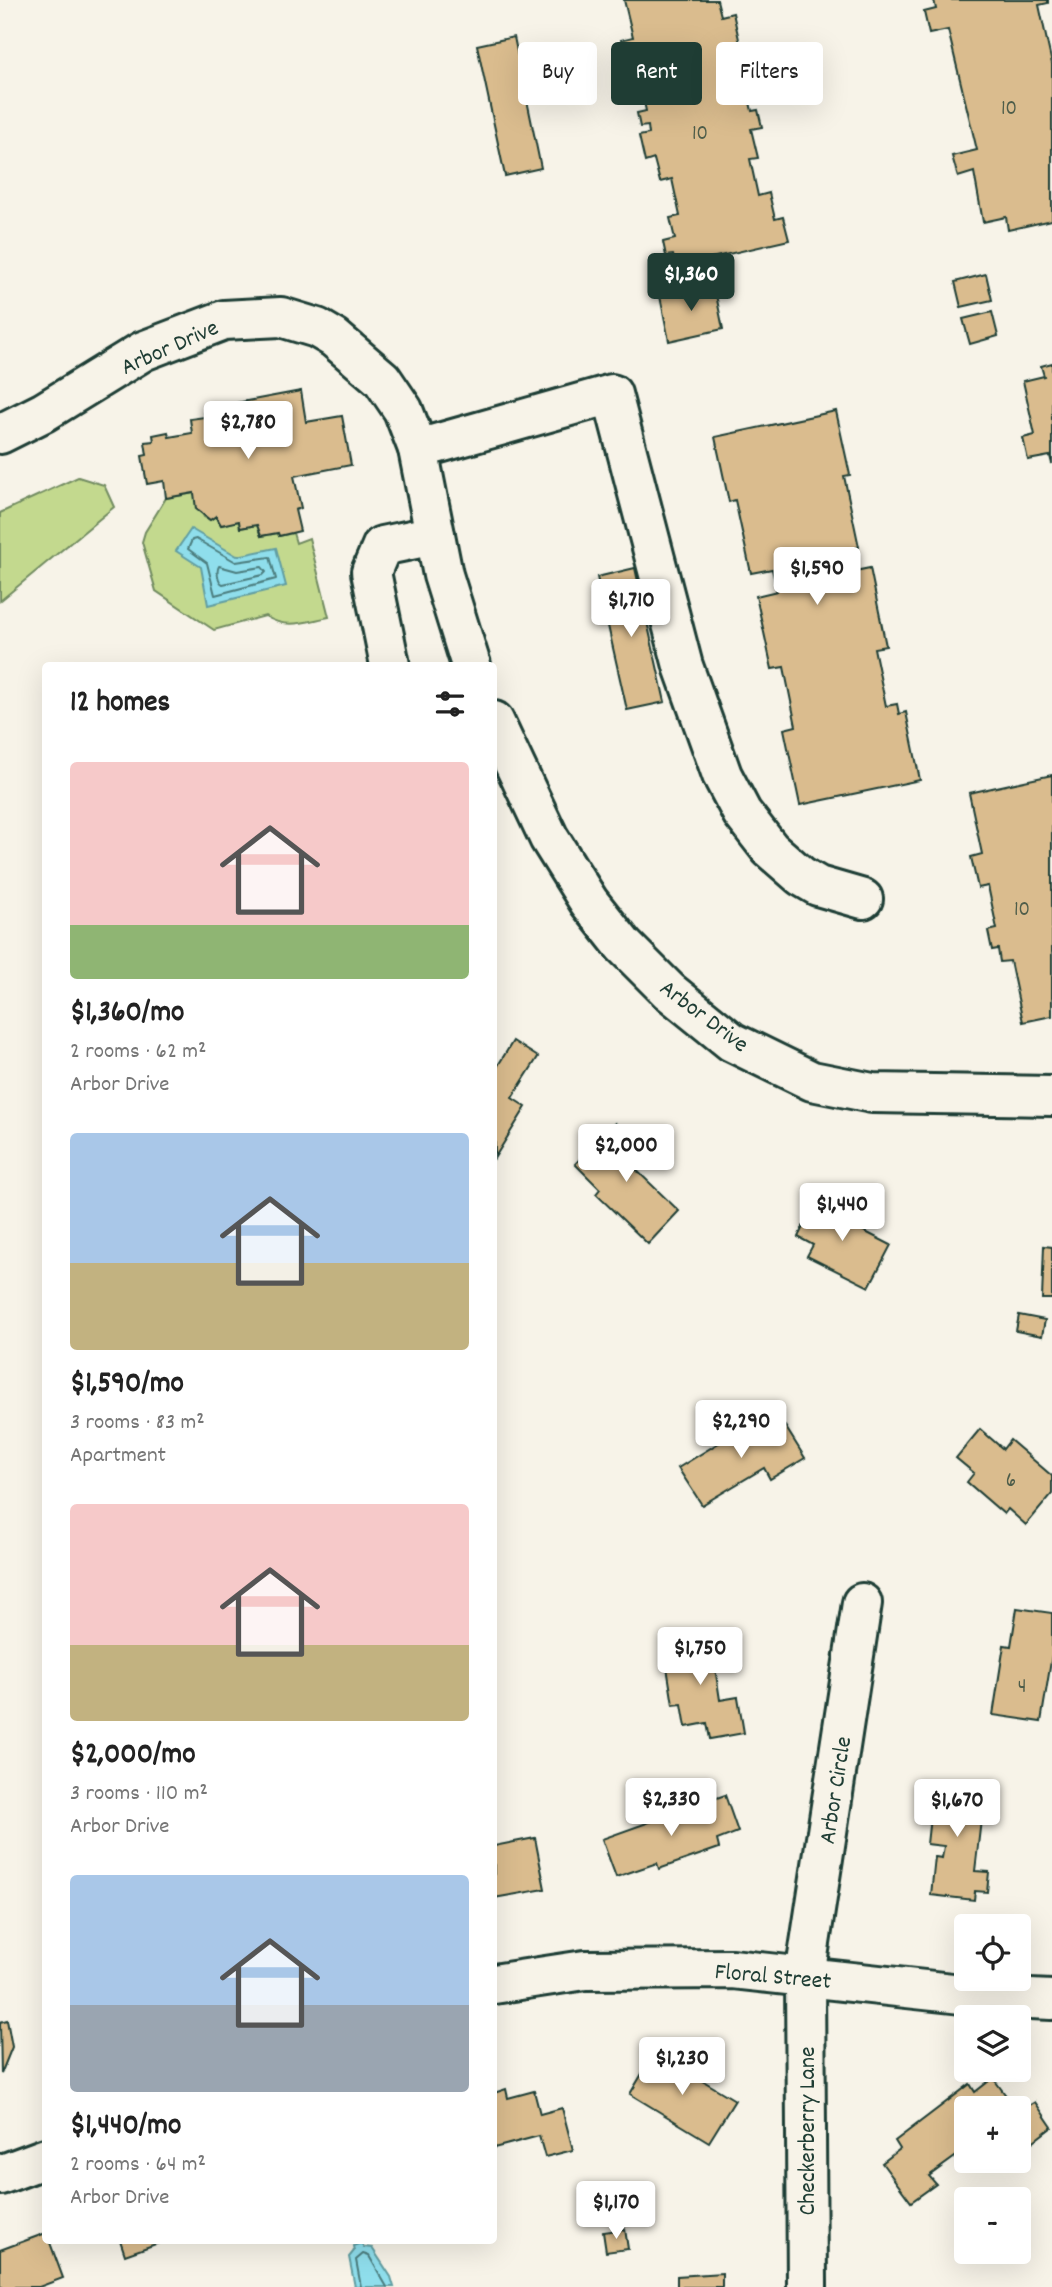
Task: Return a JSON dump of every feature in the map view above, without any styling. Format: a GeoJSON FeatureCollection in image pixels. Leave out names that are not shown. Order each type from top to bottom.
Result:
{"type":"FeatureCollection","features":[{"type":"Feature","properties":{"kind":"street","name":"Arbor Drive"},"geometry":{"type":"LineString","coordinates":[[0,434],[44,412],[143,351],[224,320],[281,317],[317,328],[334,338],[382,379],[403,410],[418,449],[443,575],[470,662]]}},
{"type":"Feature","properties":{"kind":"street"},"geometry":{"type":"LineString","coordinates":[[418,449],[612,394],[683,666],[722,775],[742,813],[770,849],[801,876],[818,886],[863,899]]}},
{"type":"Feature","properties":{"kind":"street"},"geometry":{"type":"LineString","coordinates":[[389,662],[372,572],[382,546],[435,534]]}},
{"type":"Feature","properties":{"kind":"street","name":"Arbor Drive"},"geometry":{"type":"LineString","coordinates":[[497,727],[549,838],[589,902],[623,945],[669,991],[732,1042],[812,1081],[872,1093],[1052,1096]]}},
{"type":"Feature","properties":{"kind":"street","name":"Arbor Circle"},"geometry":{"type":"LineString","coordinates":[[805,1976],[862,1603]]}},
{"type":"Feature","properties":{"kind":"street","name":"Floral Street"},"geometry":{"type":"LineString","coordinates":[[497,1984],[585,1970],[732,1969],[989,1997],[1052,2000]]}},
{"type":"Feature","properties":{"kind":"street","name":"Checkerberry Lane"},"geometry":{"type":"LineString","coordinates":[[805,1976],[807,2287]]}},
{"type":"Feature","properties":{"kind":"street"},"geometry":{"type":"LineString","coordinates":[[0,2175],[42,2159]]}},
{"type":"Feature","properties":{"kind":"green space"},"geometry":{"type":"Polygon","coordinates":[[[78,477],[104,485],[114,507],[0,601],[0,513],[78,477]]]}},
{"type":"Feature","properties":{"kind":"green space"},"geometry":{"type":"Polygon","coordinates":[[[194,493],[204,517],[210,520],[216,516],[222,525],[239,521],[240,528],[257,525],[261,536],[293,533],[296,543],[309,538],[329,617],[288,624],[265,616],[214,630],[156,591],[142,542],[145,532],[166,498],[194,493]]]}},
{"type":"Feature","properties":{"kind":"water"},"geometry":{"type":"Polygon","coordinates":[[[191,529],[237,556],[276,548],[286,586],[208,605],[201,567],[176,551],[191,529]]]}},
{"type":"Feature","properties":{"kind":"water"},"geometry":{"type":"Polygon","coordinates":[[[362,2244],[372,2248],[391,2277],[394,2287],[355,2287],[349,2257],[354,2251],[353,2246],[362,2244]]]}},
{"type":"Feature","properties":{"kind":"building"},"geometry":{"type":"Polygon","coordinates":[[[624,0],[717,0],[721,16],[733,13],[740,42],[716,42],[716,105],[751,105],[752,111],[758,110],[762,127],[751,129],[758,158],[750,159],[758,196],[769,193],[775,219],[783,217],[789,240],[676,266],[673,255],[666,256],[663,242],[675,239],[670,218],[680,216],[672,179],[660,182],[654,159],[645,162],[639,136],[649,134],[648,126],[640,127],[637,113],[646,111],[645,105],[702,105],[702,42],[621,42],[633,37],[624,0]]]}},
{"type":"Feature","properties":{"kind":"building"},"geometry":{"type":"Polygon","coordinates":[[[934,0],[1048,0],[1048,3],[1039,5],[1052,64],[1052,220],[1008,230],[1006,217],[983,222],[974,172],[958,177],[952,156],[977,150],[948,30],[929,34],[924,12],[936,9],[934,0]]]}},
{"type":"Feature","properties":{"kind":"building"},"geometry":{"type":"Polygon","coordinates":[[[514,37],[518,56],[518,105],[528,105],[541,168],[505,176],[477,45],[514,37]]]}},
{"type":"Feature","properties":{"kind":"building"},"geometry":{"type":"Polygon","coordinates":[[[986,274],[992,300],[961,307],[955,282],[986,274]]]}},
{"type":"Feature","properties":{"kind":"building"},"geometry":{"type":"Polygon","coordinates":[[[714,285],[723,329],[669,341],[660,296],[714,285]]]}},
{"type":"Feature","properties":{"kind":"building"},"geometry":{"type":"Polygon","coordinates":[[[992,312],[998,336],[970,344],[963,319],[992,312]]]}},
{"type":"Feature","properties":{"kind":"building"},"geometry":{"type":"Polygon","coordinates":[[[1052,363],[1052,464],[1050,456],[1028,460],[1023,438],[1035,435],[1023,381],[1044,376],[1041,366],[1052,363]]]}},
{"type":"Feature","properties":{"kind":"building"},"geometry":{"type":"Polygon","coordinates":[[[301,391],[306,422],[342,416],[351,465],[294,476],[301,508],[295,510],[300,531],[279,536],[278,533],[261,536],[257,525],[240,528],[239,521],[221,525],[216,516],[210,520],[196,509],[194,493],[166,498],[164,481],[147,484],[142,456],[147,455],[145,442],[154,441],[153,435],[168,432],[169,437],[192,433],[190,419],[205,417],[204,409],[301,391]]]}},
{"type":"Feature","properties":{"kind":"building"},"geometry":{"type":"Polygon","coordinates":[[[836,411],[850,475],[844,476],[859,547],[840,551],[845,573],[870,568],[886,646],[874,648],[886,706],[897,704],[899,714],[906,712],[920,780],[800,805],[784,729],[796,726],[784,667],[772,669],[756,596],[777,591],[772,569],[751,573],[735,500],[729,502],[715,437],[836,411]]]}},
{"type":"Feature","properties":{"kind":"building"},"geometry":{"type":"Polygon","coordinates":[[[635,568],[665,702],[627,710],[597,577],[635,568]]]}},
{"type":"Feature","properties":{"kind":"building"},"geometry":{"type":"Polygon","coordinates":[[[1052,775],[1052,1016],[1023,1022],[1010,961],[1000,962],[998,949],[992,950],[988,931],[997,929],[988,886],[978,888],[971,857],[982,854],[969,793],[1052,775]]]}},
{"type":"Feature","properties":{"kind":"building"},"geometry":{"type":"Polygon","coordinates":[[[513,1041],[538,1057],[512,1098],[526,1107],[497,1154],[497,1067],[513,1041]]]}},
{"type":"Feature","properties":{"kind":"building"},"geometry":{"type":"Polygon","coordinates":[[[615,1123],[642,1150],[629,1163],[679,1211],[648,1244],[596,1194],[600,1189],[575,1164],[615,1123]]]}},
{"type":"Feature","properties":{"kind":"building"},"geometry":{"type":"Polygon","coordinates":[[[818,1196],[852,1214],[848,1223],[891,1245],[869,1287],[807,1256],[813,1245],[798,1237],[818,1196]]]}},
{"type":"Feature","properties":{"kind":"building"},"geometry":{"type":"Polygon","coordinates":[[[1044,1246],[1052,1247],[1052,1299],[1042,1299],[1044,1246]]]}},
{"type":"Feature","properties":{"kind":"building"},"geometry":{"type":"Polygon","coordinates":[[[1019,1315],[1045,1320],[1042,1336],[1016,1331],[1019,1315]]]}},
{"type":"Feature","properties":{"kind":"building"},"geometry":{"type":"Polygon","coordinates":[[[761,1417],[771,1434],[785,1426],[805,1458],[770,1479],[764,1468],[702,1505],[678,1468],[761,1417]]]}},
{"type":"Feature","properties":{"kind":"building"},"geometry":{"type":"Polygon","coordinates":[[[980,1429],[1003,1449],[1010,1440],[1052,1476],[1052,1494],[1026,1525],[1008,1509],[1004,1514],[967,1482],[974,1473],[956,1458],[980,1429]]]}},
{"type":"Feature","properties":{"kind":"building"},"geometry":{"type":"Polygon","coordinates":[[[1017,1608],[1052,1613],[1052,1655],[1041,1722],[993,1715],[1004,1645],[1011,1646],[1017,1608]]]}},
{"type":"Feature","properties":{"kind":"building"},"geometry":{"type":"Polygon","coordinates":[[[710,1635],[720,1700],[738,1697],[744,1733],[710,1739],[707,1723],[686,1727],[682,1704],[673,1705],[663,1642],[710,1635]]]}},
{"type":"Feature","properties":{"kind":"building"},"geometry":{"type":"Polygon","coordinates":[[[934,1780],[985,1786],[975,1871],[989,1872],[987,1892],[975,1891],[974,1900],[931,1895],[935,1857],[942,1858],[944,1846],[927,1844],[934,1780]]]}},
{"type":"Feature","properties":{"kind":"building"},"geometry":{"type":"Polygon","coordinates":[[[725,1795],[738,1832],[717,1840],[719,1848],[659,1869],[657,1863],[616,1877],[602,1839],[725,1795]]]}},
{"type":"Feature","properties":{"kind":"building"},"geometry":{"type":"Polygon","coordinates":[[[535,1838],[545,1889],[497,1897],[497,1845],[535,1838]]]}},
{"type":"Feature","properties":{"kind":"building"},"geometry":{"type":"Polygon","coordinates":[[[7,2020],[12,2047],[1,2074],[0,2022],[7,2020]]]}},
{"type":"Feature","properties":{"kind":"building"},"geometry":{"type":"Polygon","coordinates":[[[655,2052],[735,2100],[709,2142],[630,2094],[655,2052]]]}},
{"type":"Feature","properties":{"kind":"building"},"geometry":{"type":"Polygon","coordinates":[[[988,2082],[996,2082],[1006,2096],[954,2096],[970,2084],[975,2092],[988,2082]]]}},
{"type":"Feature","properties":{"kind":"building"},"geometry":{"type":"Polygon","coordinates":[[[506,2089],[508,2098],[534,2091],[540,2114],[562,2108],[573,2150],[545,2157],[539,2136],[497,2147],[497,2092],[506,2089]]]}},
{"type":"Feature","properties":{"kind":"building"},"geometry":{"type":"Polygon","coordinates":[[[954,2096],[954,2158],[929,2176],[936,2184],[911,2202],[882,2163],[900,2149],[895,2141],[954,2096]]]}},
{"type":"Feature","properties":{"kind":"building"},"geometry":{"type":"Polygon","coordinates":[[[1035,2102],[1052,2127],[1031,2143],[1031,2104],[1035,2102]]]}},
{"type":"Feature","properties":{"kind":"building"},"geometry":{"type":"Polygon","coordinates":[[[625,2229],[628,2249],[606,2252],[603,2232],[625,2229]]]}},
{"type":"Feature","properties":{"kind":"building"},"geometry":{"type":"Polygon","coordinates":[[[42,2234],[42,2244],[50,2244],[63,2278],[39,2287],[0,2287],[0,2250],[42,2234]]]}},
{"type":"Feature","properties":{"kind":"building"},"geometry":{"type":"Polygon","coordinates":[[[121,2244],[156,2244],[125,2255],[121,2244]]]}},
{"type":"Feature","properties":{"kind":"building"},"geometry":{"type":"Polygon","coordinates":[[[722,2273],[722,2287],[677,2287],[677,2276],[722,2273]]]}}]}
